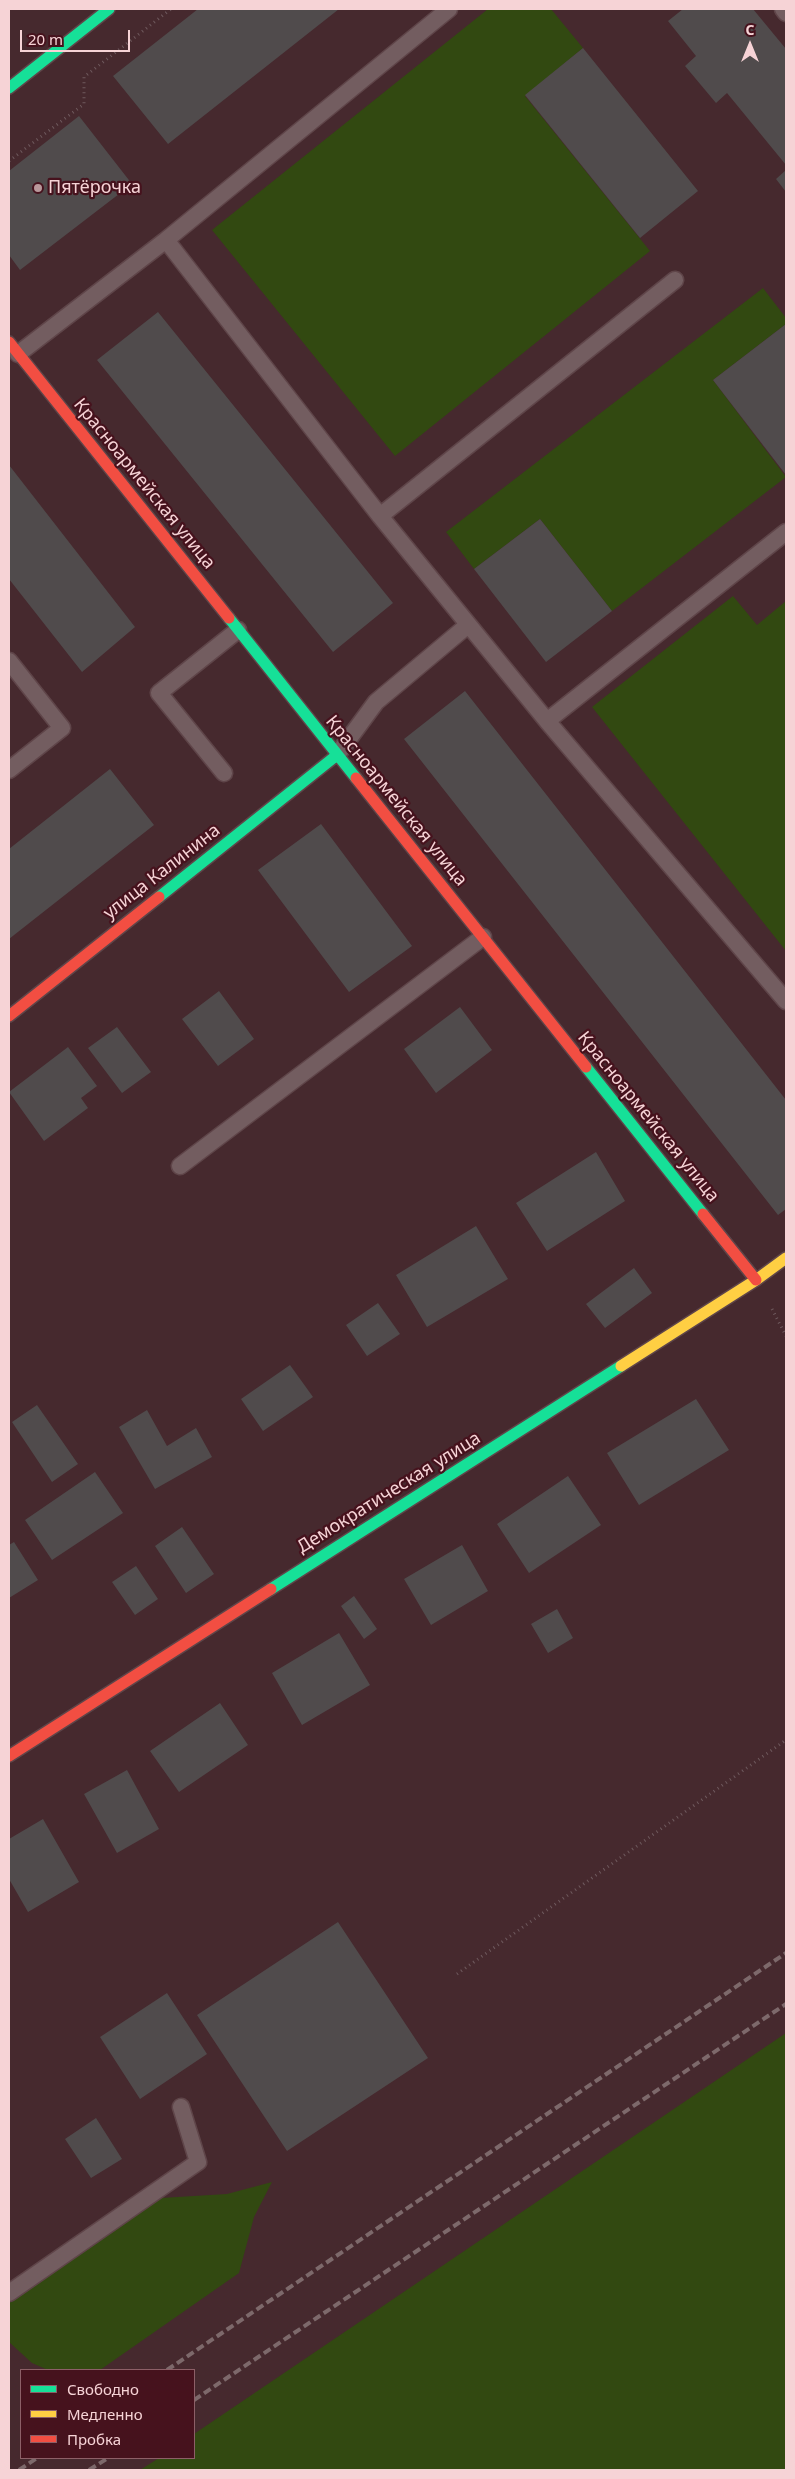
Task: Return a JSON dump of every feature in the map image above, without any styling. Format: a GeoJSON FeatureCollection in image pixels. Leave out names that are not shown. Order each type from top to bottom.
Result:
{"type":"FeatureCollection","features":[{"type":"Feature","properties":{"kind":"street"},"geometry":{"type":"LineString","coordinates":[[9,88],[109,9]]}},
{"type":"Feature","properties":{"kind":"street","name":"Красноармейская улица"},"geometry":{"type":"LineString","coordinates":[[13,348],[756,1280]]}},
{"type":"Feature","properties":{"kind":"street","name":"улица Калинина"},"geometry":{"type":"LineString","coordinates":[[9,1016],[337,755]]}},
{"type":"Feature","properties":{"kind":"street","name":"Демократическая улица"},"geometry":{"type":"LineString","coordinates":[[9,1756],[756,1280],[786,1258]]}},
{"type":"Feature","properties":{"kind":"lane"},"geometry":{"type":"LineString","coordinates":[[13,348],[166,240],[449,9]]}},
{"type":"Feature","properties":{"kind":"lane"},"geometry":{"type":"LineString","coordinates":[[783,9],[786,13]]}},
{"type":"Feature","properties":{"kind":"lane"},"geometry":{"type":"LineString","coordinates":[[166,240],[380,516],[468,626],[786,1001]]}},
{"type":"Feature","properties":{"kind":"lane"},"geometry":{"type":"LineString","coordinates":[[380,516],[675,280]]}},
{"type":"Feature","properties":{"kind":"lane"},"geometry":{"type":"LineString","coordinates":[[547,721],[786,532]]}},
{"type":"Feature","properties":{"kind":"lane"},"geometry":{"type":"LineString","coordinates":[[337,755],[376,702],[468,626]]}},
{"type":"Feature","properties":{"kind":"lane"},"geometry":{"type":"LineString","coordinates":[[224,773],[160,693],[238,630]]}},
{"type":"Feature","properties":{"kind":"lane"},"geometry":{"type":"LineString","coordinates":[[9,661],[62,728],[9,770]]}},
{"type":"Feature","properties":{"kind":"lane"},"geometry":{"type":"LineString","coordinates":[[180,1166],[483,938]]}},
{"type":"Feature","properties":{"kind":"lane"},"geometry":{"type":"LineString","coordinates":[[9,2293],[198,2162],[181,2107]]}},
{"type":"Feature","properties":{"kind":"path"},"geometry":{"type":"LineString","coordinates":[[9,161],[84,104],[84,77],[171,9]]}},
{"type":"Feature","properties":{"kind":"path"},"geometry":{"type":"LineString","coordinates":[[457,1974],[786,1740]]}},
{"type":"Feature","properties":{"kind":"green space"},"geometry":{"type":"Polygon","coordinates":[[[488,9],[551,9],[583,48],[525,96],[650,251],[395,456],[212,230],[488,9]]]}},
{"type":"Feature","properties":{"kind":"green space"},"geometry":{"type":"Polygon","coordinates":[[[763,288],[786,318],[786,324],[713,380],[786,477],[612,611],[540,519],[474,569],[446,532],[763,288]]]}},
{"type":"Feature","properties":{"kind":"green space"},"geometry":{"type":"Polygon","coordinates":[[[733,596],[757,625],[786,601],[786,951],[592,707],[733,596]]]}},
{"type":"Feature","properties":{"kind":"green space"},"geometry":{"type":"Polygon","coordinates":[[[786,2033],[786,2470],[140,2470],[157,2459],[195,2459],[195,2433],[786,2033]]]}},
{"type":"Feature","properties":{"kind":"green space"},"geometry":{"type":"Polygon","coordinates":[[[272,2182],[254,2217],[239,2273],[101,2369],[46,2369],[32,2363],[9,2342],[9,2302],[161,2198],[227,2194],[272,2182]]]}},
{"type":"Feature","properties":{"kind":"building"},"geometry":{"type":"Polygon","coordinates":[[[198,9],[339,9],[168,144],[113,76],[198,9]]]}},
{"type":"Feature","properties":{"kind":"building"},"geometry":{"type":"Polygon","coordinates":[[[683,9],[753,9],[786,49],[786,165],[727,93],[716,103],[685,66],[696,56],[668,21],[683,9]]]}},
{"type":"Feature","properties":{"kind":"building"},"geometry":{"type":"Polygon","coordinates":[[[583,48],[698,191],[640,238],[525,95],[583,48]]]}},
{"type":"Feature","properties":{"kind":"building"},"geometry":{"type":"Polygon","coordinates":[[[79,116],[132,184],[20,270],[9,255],[9,171],[79,116]]]}},
{"type":"Feature","properties":{"kind":"building"},"geometry":{"type":"Polygon","coordinates":[[[786,170],[786,192],[776,179],[786,170]]]}},
{"type":"Feature","properties":{"kind":"building"},"geometry":{"type":"Polygon","coordinates":[[[158,312],[393,603],[333,652],[97,360],[158,312]]]}},
{"type":"Feature","properties":{"kind":"building"},"geometry":{"type":"Polygon","coordinates":[[[786,324],[786,475],[713,380],[786,324]]]}},
{"type":"Feature","properties":{"kind":"building"},"geometry":{"type":"Polygon","coordinates":[[[9,465],[135,627],[82,672],[9,579],[9,465]]]}},
{"type":"Feature","properties":{"kind":"building"},"geometry":{"type":"Polygon","coordinates":[[[540,519],[612,611],[546,662],[474,569],[540,519]]]}},
{"type":"Feature","properties":{"kind":"building"},"geometry":{"type":"Polygon","coordinates":[[[465,691],[786,1100],[786,1209],[778,1215],[404,739],[465,691]]]}},
{"type":"Feature","properties":{"kind":"building"},"geometry":{"type":"Polygon","coordinates":[[[110,769],[154,825],[9,939],[9,849],[110,769]]]}},
{"type":"Feature","properties":{"kind":"building"},"geometry":{"type":"Polygon","coordinates":[[[321,824],[412,946],[349,992],[258,870],[321,824]]]}},
{"type":"Feature","properties":{"kind":"building"},"geometry":{"type":"Polygon","coordinates":[[[219,991],[254,1039],[218,1066],[182,1019],[219,991]]]}},
{"type":"Feature","properties":{"kind":"building"},"geometry":{"type":"Polygon","coordinates":[[[460,1007],[492,1050],[436,1093],[404,1049],[460,1007]]]}},
{"type":"Feature","properties":{"kind":"building"},"geometry":{"type":"Polygon","coordinates":[[[117,1027],[151,1072],[122,1093],[88,1048],[117,1027]]]}},
{"type":"Feature","properties":{"kind":"building"},"geometry":{"type":"Polygon","coordinates":[[[68,1047],[97,1086],[81,1098],[88,1108],[44,1141],[9,1092],[68,1047]]]}},
{"type":"Feature","properties":{"kind":"building"},"geometry":{"type":"Polygon","coordinates":[[[596,1152],[625,1201],[547,1251],[516,1203],[596,1152]]]}},
{"type":"Feature","properties":{"kind":"building"},"geometry":{"type":"Polygon","coordinates":[[[476,1226],[508,1279],[427,1327],[396,1275],[476,1226]]]}},
{"type":"Feature","properties":{"kind":"building"},"geometry":{"type":"Polygon","coordinates":[[[634,1268],[652,1293],[605,1328],[586,1304],[634,1268]]]}},
{"type":"Feature","properties":{"kind":"building"},"geometry":{"type":"Polygon","coordinates":[[[378,1303],[400,1334],[367,1356],[346,1325],[378,1303]]]}},
{"type":"Feature","properties":{"kind":"building"},"geometry":{"type":"Polygon","coordinates":[[[290,1365],[313,1397],[263,1431],[241,1399],[290,1365]]]}},
{"type":"Feature","properties":{"kind":"building"},"geometry":{"type":"Polygon","coordinates":[[[696,1399],[729,1450],[639,1505],[607,1453],[696,1399]]]}},
{"type":"Feature","properties":{"kind":"building"},"geometry":{"type":"Polygon","coordinates":[[[37,1405],[78,1464],[52,1482],[12,1422],[37,1405]]]}},
{"type":"Feature","properties":{"kind":"building"},"geometry":{"type":"Polygon","coordinates":[[[147,1410],[167,1446],[196,1428],[212,1457],[155,1489],[119,1427],[147,1410]]]}},
{"type":"Feature","properties":{"kind":"building"},"geometry":{"type":"Polygon","coordinates":[[[95,1472],[123,1513],[52,1560],[25,1520],[95,1472]]]}},
{"type":"Feature","properties":{"kind":"building"},"geometry":{"type":"Polygon","coordinates":[[[568,1476],[601,1525],[529,1573],[497,1524],[568,1476]]]}},
{"type":"Feature","properties":{"kind":"building"},"geometry":{"type":"Polygon","coordinates":[[[182,1527],[214,1574],[186,1593],[155,1546],[182,1527]]]}},
{"type":"Feature","properties":{"kind":"building"},"geometry":{"type":"Polygon","coordinates":[[[14,1542],[38,1580],[9,1598],[9,1545],[14,1542]]]}},
{"type":"Feature","properties":{"kind":"building"},"geometry":{"type":"Polygon","coordinates":[[[462,1545],[488,1591],[431,1625],[404,1579],[462,1545]]]}},
{"type":"Feature","properties":{"kind":"building"},"geometry":{"type":"Polygon","coordinates":[[[136,1566],[158,1599],[135,1615],[112,1582],[136,1566]]]}},
{"type":"Feature","properties":{"kind":"building"},"geometry":{"type":"Polygon","coordinates":[[[354,1596],[377,1629],[364,1639],[341,1606],[354,1596]]]}},
{"type":"Feature","properties":{"kind":"building"},"geometry":{"type":"Polygon","coordinates":[[[557,1609],[573,1638],[548,1653],[531,1624],[557,1609]]]}},
{"type":"Feature","properties":{"kind":"building"},"geometry":{"type":"Polygon","coordinates":[[[339,1633],[370,1685],[302,1725],[272,1673],[339,1633]]]}},
{"type":"Feature","properties":{"kind":"building"},"geometry":{"type":"Polygon","coordinates":[[[220,1703],[248,1745],[179,1792],[150,1751],[220,1703]]]}},
{"type":"Feature","properties":{"kind":"building"},"geometry":{"type":"Polygon","coordinates":[[[127,1770],[159,1829],[117,1853],[84,1794],[127,1770]]]}},
{"type":"Feature","properties":{"kind":"building"},"geometry":{"type":"Polygon","coordinates":[[[43,1819],[79,1882],[28,1912],[9,1879],[9,1839],[43,1819]]]}},
{"type":"Feature","properties":{"kind":"building"},"geometry":{"type":"Polygon","coordinates":[[[338,1922],[428,2058],[287,2151],[197,2015],[338,1922]]]}},
{"type":"Feature","properties":{"kind":"building"},"geometry":{"type":"Polygon","coordinates":[[[167,1993],[207,2054],[140,2099],[100,2037],[167,1993]]]}},
{"type":"Feature","properties":{"kind":"building"},"geometry":{"type":"Polygon","coordinates":[[[96,2118],[122,2159],[91,2178],[65,2139],[96,2118]]]}},
{"type":"Feature","properties":{"kind":"railway"},"geometry":{"type":"LineString","coordinates":[[168,2369],[786,1953]]}},
{"type":"Feature","properties":{"kind":"railway"},"geometry":{"type":"LineString","coordinates":[[195,2399],[786,2004]]}},
{"type":"Feature","properties":{"kind":"railway"},"geometry":{"type":"LineString","coordinates":[[19,2470],[36,2459]]}},
{"type":"Feature","properties":{"kind":"railway"},"geometry":{"type":"LineString","coordinates":[[89,2470],[106,2459]]}},
{"type":"Feature","properties":{"kind":"traffic: fast"},"geometry":{"type":"LineString","coordinates":[[9,88],[109,9]]}},
{"type":"Feature","properties":{"kind":"traffic: fast"},"geometry":{"type":"LineString","coordinates":[[229,618],[356,778]]}},
{"type":"Feature","properties":{"kind":"traffic: fast"},"geometry":{"type":"LineString","coordinates":[[159,897],[337,755]]}},
{"type":"Feature","properties":{"kind":"traffic: fast"},"geometry":{"type":"LineString","coordinates":[[586,1067],[703,1214]]}},
{"type":"Feature","properties":{"kind":"traffic: fast"},"geometry":{"type":"LineString","coordinates":[[271,1589],[621,1366]]}},
{"type":"Feature","properties":{"kind":"traffic: slow"},"geometry":{"type":"LineString","coordinates":[[621,1366],[756,1280],[786,1258]]}},
{"type":"Feature","properties":{"kind":"traffic: jam"},"geometry":{"type":"LineString","coordinates":[[9,342],[229,618]]}},
{"type":"Feature","properties":{"kind":"traffic: jam"},"geometry":{"type":"LineString","coordinates":[[356,778],[586,1067]]}},
{"type":"Feature","properties":{"kind":"traffic: jam"},"geometry":{"type":"LineString","coordinates":[[9,1016],[159,897]]}},
{"type":"Feature","properties":{"kind":"traffic: jam"},"geometry":{"type":"LineString","coordinates":[[703,1214],[756,1280]]}},
{"type":"Feature","properties":{"kind":"traffic: jam"},"geometry":{"type":"LineString","coordinates":[[9,1756],[271,1589]]}},
{"type":"Feature","properties":{"kind":"place","name":"Пятёрочка"},"geometry":{"type":"Point","coordinates":[38,188]}}]}
